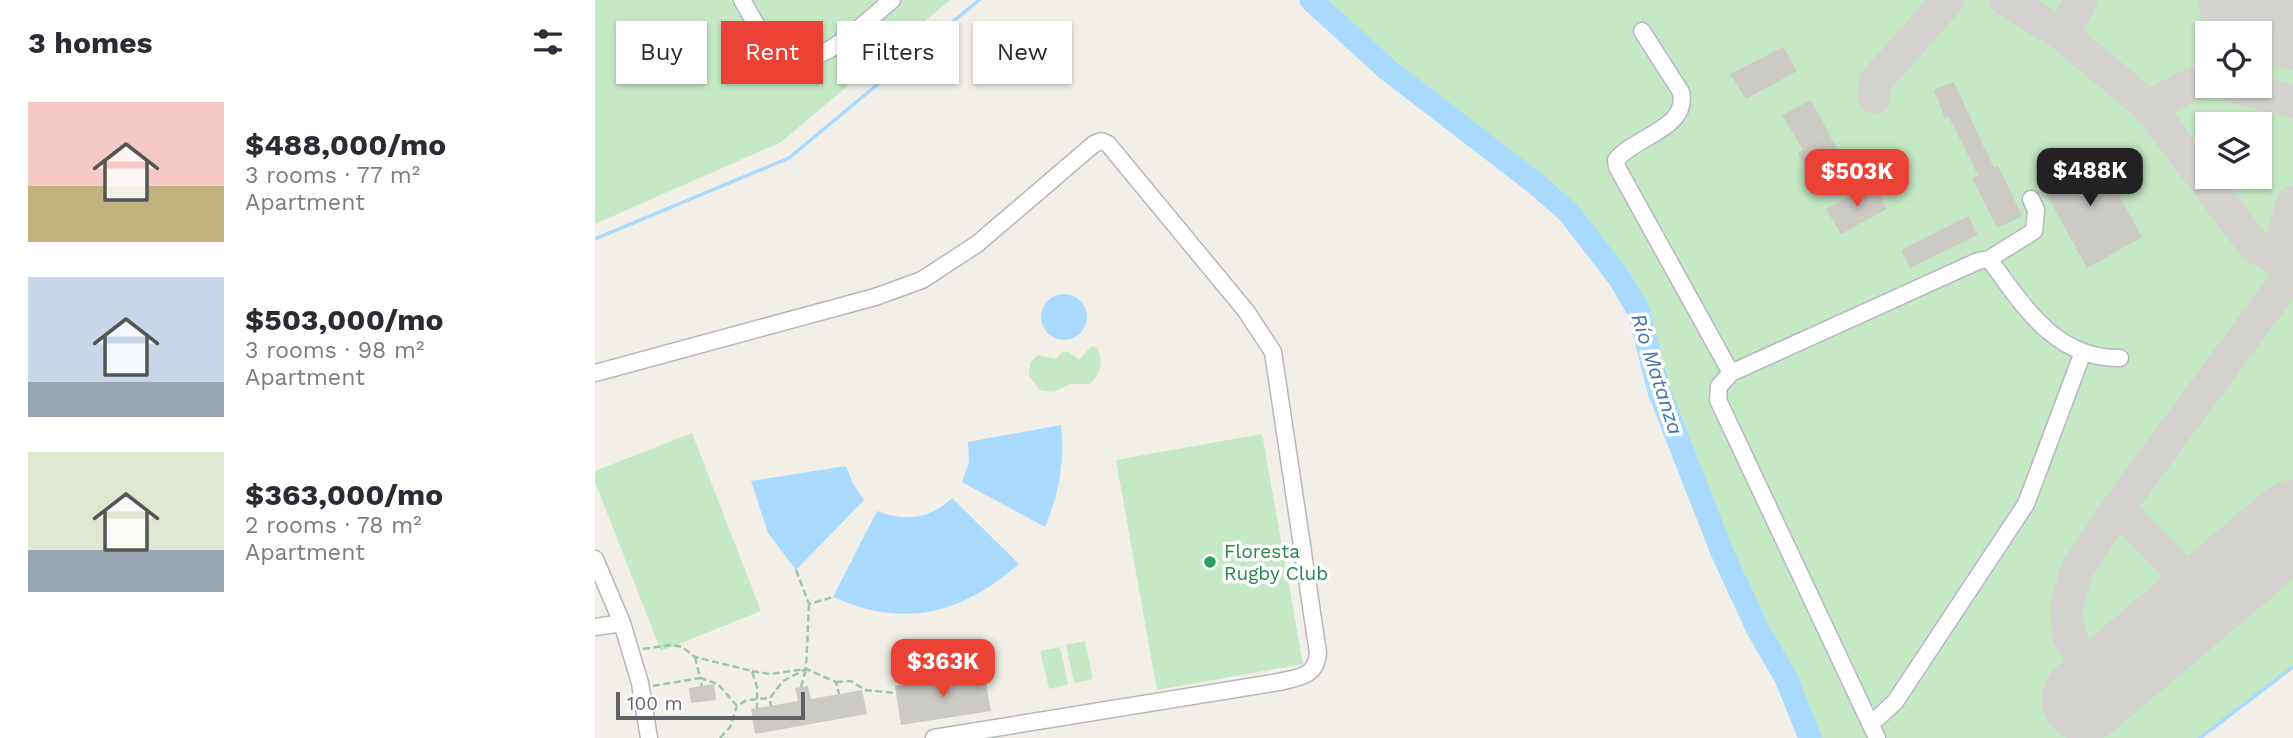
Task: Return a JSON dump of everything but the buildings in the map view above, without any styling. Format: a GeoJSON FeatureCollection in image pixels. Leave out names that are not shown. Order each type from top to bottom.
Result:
{"type":"FeatureCollection","features":[{"type":"Feature","properties":{"kind":"lane"},"geometry":{"type":"LineString","coordinates":[[742,0],[773,47],[782,54],[804,60],[830,50],[892,0]]}},
{"type":"Feature","properties":{"kind":"lane"},"geometry":{"type":"LineString","coordinates":[[1642,31],[1681,92],[1683,103],[1676,119],[1623,151],[1616,160],[1617,167],[1731,373]]}},
{"type":"Feature","properties":{"kind":"lane"},"geometry":{"type":"LineString","coordinates":[[595,373],[875,297],[922,280],[977,244],[1094,144],[1101,142],[1108,145],[1246,311],[1273,352],[1316,640],[1317,664],[1306,676],[1279,682],[934,738]]}},
{"type":"Feature","properties":{"kind":"lane"},"geometry":{"type":"LineString","coordinates":[[2031,199],[2036,210],[2034,231],[1989,259],[1978,261],[1731,373],[1719,386],[1719,400],[1874,731],[2026,505],[2083,352]]}},
{"type":"Feature","properties":{"kind":"lane"},"geometry":{"type":"LineString","coordinates":[[1989,259],[2039,326],[2083,352],[2102,359],[2120,358]]}},
{"type":"Feature","properties":{"kind":"lane"},"geometry":{"type":"LineString","coordinates":[[595,559],[632,649],[649,738]]}},
{"type":"Feature","properties":{"kind":"lane"},"geometry":{"type":"LineString","coordinates":[[595,627],[622,624]]}},
{"type":"Feature","properties":{"kind":"path"},"geometry":{"type":"LineString","coordinates":[[796,570],[809,604],[806,669],[801,687]]}},
{"type":"Feature","properties":{"kind":"path"},"geometry":{"type":"LineString","coordinates":[[809,604],[833,597]]}},
{"type":"Feature","properties":{"kind":"path"},"geometry":{"type":"LineString","coordinates":[[632,649],[671,645],[682,647],[695,657],[753,671],[769,674],[806,669],[836,682],[851,681],[865,690],[896,693]]}},
{"type":"Feature","properties":{"kind":"path"},"geometry":{"type":"LineString","coordinates":[[695,657],[702,686]]}},
{"type":"Feature","properties":{"kind":"path"},"geometry":{"type":"LineString","coordinates":[[771,706],[770,698],[783,681],[806,669]]}},
{"type":"Feature","properties":{"kind":"path"},"geometry":{"type":"LineString","coordinates":[[753,671],[756,678],[757,708]]}},
{"type":"Feature","properties":{"kind":"path"},"geometry":{"type":"LineString","coordinates":[[641,687],[700,678],[718,684],[737,706]]}},
{"type":"Feature","properties":{"kind":"path"},"geometry":{"type":"LineString","coordinates":[[836,682],[839,694]]}},
{"type":"Feature","properties":{"kind":"path"},"geometry":{"type":"LineString","coordinates":[[858,685],[860,690]]}},
{"type":"Feature","properties":{"kind":"path"},"geometry":{"type":"LineString","coordinates":[[720,738],[730,727],[737,706],[756,698],[770,698]]}},
{"type":"Feature","properties":{"kind":"green space"},"geometry":{"type":"Polygon","coordinates":[[[595,0],[950,0],[925,21],[837,21],[837,84],[850,84],[781,142],[595,224],[595,0]]]}},
{"type":"Feature","properties":{"kind":"green space"},"geometry":{"type":"Polygon","coordinates":[[[1311,0],[2293,0],[2293,667],[2200,738],[1810,738],[1786,678],[1758,630],[1722,552],[1659,391],[1639,312],[1620,279],[1569,213],[1535,183],[1388,70],[1311,0]]]}},
{"type":"Feature","properties":{"kind":"green space"},"geometry":{"type":"Polygon","coordinates":[[[1091,346],[1097,348],[1101,363],[1090,384],[1069,384],[1054,392],[1040,390],[1029,376],[1030,363],[1038,355],[1056,359],[1062,352],[1069,352],[1079,360],[1091,346]]]}},
{"type":"Feature","properties":{"kind":"green space"},"geometry":{"type":"Polygon","coordinates":[[[692,433],[761,611],[661,651],[595,482],[595,471],[692,433]]]}},
{"type":"Feature","properties":{"kind":"green space","name":"Floresta Rugby Club"},"geometry":{"type":"Polygon","coordinates":[[[1262,434],[1303,664],[1157,690],[1116,460],[1262,434]]]}},
{"type":"Feature","properties":{"kind":"green space"},"geometry":{"type":"Polygon","coordinates":[[[1085,641],[1093,679],[1074,683],[1066,645],[1085,641]]]}},
{"type":"Feature","properties":{"kind":"green space"},"geometry":{"type":"Polygon","coordinates":[[[1060,647],[1068,684],[1049,689],[1040,651],[1060,647]]]}},
{"type":"Feature","properties":{"kind":"water"},"geometry":{"type":"Polygon","coordinates":[[[1064,294],[1080,301],[1087,317],[1080,333],[1064,340],[1048,333],[1041,317],[1048,301],[1064,294]]]}},
{"type":"Feature","properties":{"kind":"water"},"geometry":{"type":"Polygon","coordinates":[[[1061,425],[1060,477],[1045,527],[962,482],[969,462],[968,442],[1061,425]]]}},
{"type":"Feature","properties":{"kind":"water"},"geometry":{"type":"Polygon","coordinates":[[[846,466],[852,482],[864,500],[796,570],[768,533],[751,481],[846,466]]]}},
{"type":"Feature","properties":{"kind":"water"},"geometry":{"type":"Polygon","coordinates":[[[952,498],[1019,564],[976,595],[931,611],[908,614],[884,612],[859,607],[833,597],[877,511],[897,517],[917,516],[935,510],[952,498]]]}},
{"type":"Feature","properties":{"kind":"waterway"},"geometry":{"type":"LineString","coordinates":[[595,239],[789,158],[979,0]]}},
{"type":"Feature","properties":{"kind":"waterway","name":"Río Matanza"},"geometry":{"type":"LineString","coordinates":[[1311,0],[1388,70],[1535,183],[1569,213],[1620,279],[1639,312],[1659,391],[1722,552],[1758,630],[1786,678],[1810,738]]}},
{"type":"Feature","properties":{"kind":"waterway"},"geometry":{"type":"LineString","coordinates":[[2200,738],[2293,667]]}},
{"type":"Feature","properties":{"kind":"taxiway"},"geometry":{"type":"LineString","coordinates":[[1874,97],[1875,82],[1948,0]]}},
{"type":"Feature","properties":{"kind":"taxiway"},"geometry":{"type":"LineString","coordinates":[[2006,0],[2062,34],[2149,107],[2255,247],[2293,266]]}},
{"type":"Feature","properties":{"kind":"taxiway"},"geometry":{"type":"LineString","coordinates":[[2062,34],[2081,0]]}},
{"type":"Feature","properties":{"kind":"taxiway"},"geometry":{"type":"LineString","coordinates":[[2149,107],[2195,84]]}},
{"type":"Feature","properties":{"kind":"taxiway"},"geometry":{"type":"LineString","coordinates":[[2272,96],[2293,102]]}},
{"type":"Feature","properties":{"kind":"taxiway"},"geometry":{"type":"LineString","coordinates":[[2276,259],[2293,202]]}},
{"type":"Feature","properties":{"kind":"taxiway"},"geometry":{"type":"LineString","coordinates":[[2102,684],[2069,637],[2066,607],[2077,570],[2118,508],[2293,271]]}},
{"type":"Feature","properties":{"kind":"taxiway"},"geometry":{"type":"LineString","coordinates":[[2118,508],[2205,597]]}},
{"type":"Feature","properties":{"kind":"runway"},"geometry":{"type":"LineString","coordinates":[[2241,0],[2293,27]]}},
{"type":"Feature","properties":{"kind":"runway"},"geometry":{"type":"LineString","coordinates":[[2085,699],[2293,523]]}},
{"type":"Feature","properties":{"kind":"place","name":"Floresta Rugby Club"},"geometry":{"type":"Point","coordinates":[1210,562]}}]}
